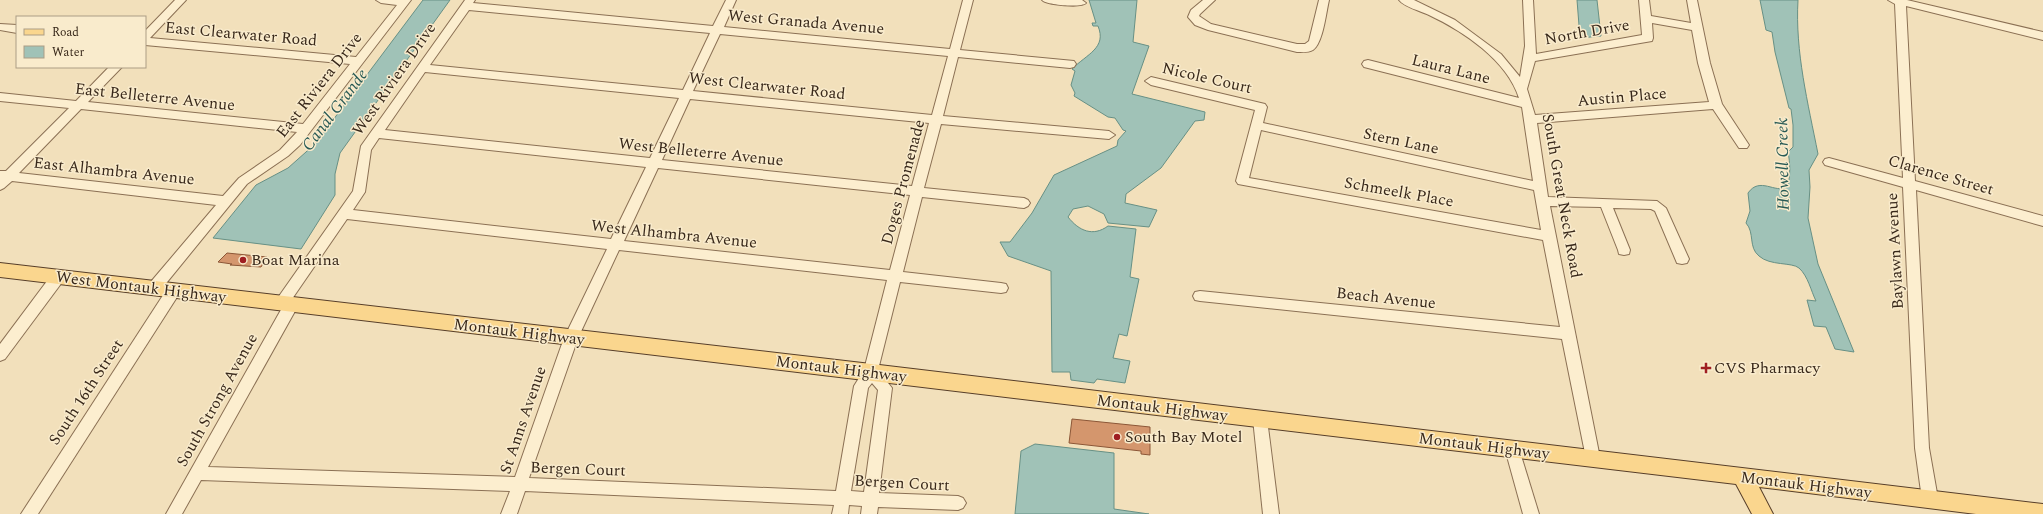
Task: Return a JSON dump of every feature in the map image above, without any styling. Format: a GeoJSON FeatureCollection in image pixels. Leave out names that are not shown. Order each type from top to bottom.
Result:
{"type":"FeatureCollection","features":[{"type":"Feature","properties":{"kind":"main road","name":"West Montauk Highway"},"geometry":{"type":"LineString","coordinates":[[0,270],[287,304]]}},
{"type":"Feature","properties":{"kind":"main road","name":"Montauk Highway"},"geometry":{"type":"LineString","coordinates":[[287,304],[1593,458],[1743,478],[1930,499],[2043,514]]}},
{"type":"Feature","properties":{"kind":"main road"},"geometry":{"type":"LineString","coordinates":[[1743,478],[1763,514]]}},
{"type":"Feature","properties":{"kind":"street"},"geometry":{"type":"LineString","coordinates":[[146,36],[181,0]]}},
{"type":"Feature","properties":{"kind":"street"},"geometry":{"type":"LineString","coordinates":[[381,0],[405,1]]}},
{"type":"Feature","properties":{"kind":"street","name":"St Anns Avenue"},"geometry":{"type":"LineString","coordinates":[[509,514],[571,338],[731,0]]}},
{"type":"Feature","properties":{"kind":"street","name":"Doges Promenade"},"geometry":{"type":"LineString","coordinates":[[871,372],[874,355],[968,0]]}},
{"type":"Feature","properties":{"kind":"street"},"geometry":{"type":"LineString","coordinates":[[1047,0],[1081,3]]}},
{"type":"Feature","properties":{"kind":"street"},"geometry":{"type":"LineString","coordinates":[[1210,0],[1195,12],[1193,17],[1199,23],[1284,46],[1308,48],[1314,44],[1324,0]]}},
{"type":"Feature","properties":{"kind":"street","name":"South Great Neck Road"},"geometry":{"type":"LineString","coordinates":[[1404,0],[1435,13],[1476,40],[1506,66],[1522,90],[1530,119],[1542,200],[1593,458]]}},
{"type":"Feature","properties":{"kind":"street"},"geometry":{"type":"LineString","coordinates":[[1522,90],[1528,77],[1530,62],[1528,0]]}},
{"type":"Feature","properties":{"kind":"street"},"geometry":{"type":"LineString","coordinates":[[1644,0],[1647,19],[1697,27]]}},
{"type":"Feature","properties":{"kind":"street"},"geometry":{"type":"LineString","coordinates":[[1692,0],[1704,64],[1716,105],[1743,145]]}},
{"type":"Feature","properties":{"kind":"street","name":"East Riviera Drive"},"geometry":{"type":"LineString","coordinates":[[154,288],[225,200],[254,172],[286,153],[307,129],[405,1]]}},
{"type":"Feature","properties":{"kind":"street"},"geometry":{"type":"LineString","coordinates":[[1897,1],[2043,36]]}},
{"type":"Feature","properties":{"kind":"street","name":"Baylawn Avenue"},"geometry":{"type":"LineString","coordinates":[[1897,1],[1909,184],[1922,448],[1930,499]]}},
{"type":"Feature","properties":{"kind":"street","name":"West Granada Avenue"},"geometry":{"type":"LineString","coordinates":[[468,3],[717,30],[1070,64]]}},
{"type":"Feature","properties":{"kind":"street","name":"West Riviera Drive"},"geometry":{"type":"LineString","coordinates":[[287,304],[359,192],[365,148],[468,3]]}},
{"type":"Feature","properties":{"kind":"street","name":"North Drive"},"geometry":{"type":"LineString","coordinates":[[1506,66],[1648,38],[1647,19]]}},
{"type":"Feature","properties":{"kind":"street"},"geometry":{"type":"LineString","coordinates":[[0,27],[16,28]]}},
{"type":"Feature","properties":{"kind":"street","name":"East Clearwater Road"},"geometry":{"type":"LineString","coordinates":[[146,41],[359,61]]}},
{"type":"Feature","properties":{"kind":"street","name":"Laura Lane"},"geometry":{"type":"LineString","coordinates":[[1368,64],[1527,104]]}},
{"type":"Feature","properties":{"kind":"street"},"geometry":{"type":"LineString","coordinates":[[3,179],[115,68]]}},
{"type":"Feature","properties":{"kind":"street","name":"West Clearwater Road"},"geometry":{"type":"LineString","coordinates":[[422,68],[937,120],[1109,135]]}},
{"type":"Feature","properties":{"kind":"street","name":"Nicole Court"},"geometry":{"type":"LineString","coordinates":[[1151,80],[1209,96],[1261,107],[1256,125]]}},
{"type":"Feature","properties":{"kind":"street","name":"East Belleterre Avenue"},"geometry":{"type":"LineString","coordinates":[[0,97],[307,129]]}},
{"type":"Feature","properties":{"kind":"street","name":"Austin Place"},"geometry":{"type":"LineString","coordinates":[[1530,119],[1716,105]]}},
{"type":"Feature","properties":{"kind":"street","name":"Stern Lane"},"geometry":{"type":"LineString","coordinates":[[1256,125],[1540,187]]}},
{"type":"Feature","properties":{"kind":"street","name":"Schmeelk Place"},"geometry":{"type":"LineString","coordinates":[[1256,125],[1242,181],[1549,236]]}},
{"type":"Feature","properties":{"kind":"street","name":"West Belleterre Avenue"},"geometry":{"type":"LineString","coordinates":[[375,133],[1024,203]]}},
{"type":"Feature","properties":{"kind":"street","name":"Clarence Street"},"geometry":{"type":"LineString","coordinates":[[1829,162],[2043,221]]}},
{"type":"Feature","properties":{"kind":"street","name":"East Alhambra Avenue"},"geometry":{"type":"LineString","coordinates":[[3,179],[225,200]]}},
{"type":"Feature","properties":{"kind":"street"},"geometry":{"type":"LineString","coordinates":[[1542,200],[1653,204],[1660,208],[1682,259]]}},
{"type":"Feature","properties":{"kind":"street"},"geometry":{"type":"LineString","coordinates":[[1605,202],[1624,250]]}},
{"type":"Feature","properties":{"kind":"street","name":"West Alhambra Avenue"},"geometry":{"type":"LineString","coordinates":[[344,214],[1001,288]]}},
{"type":"Feature","properties":{"kind":"street"},"geometry":{"type":"LineString","coordinates":[[0,356],[58,277]]}},
{"type":"Feature","properties":{"kind":"street","name":"South 16th Street"},"geometry":{"type":"LineString","coordinates":[[28,514],[174,290]]}},
{"type":"Feature","properties":{"kind":"street","name":"Beach Avenue"},"geometry":{"type":"LineString","coordinates":[[1200,296],[1569,334]]}},
{"type":"Feature","properties":{"kind":"street","name":"South Strong Avenue"},"geometry":{"type":"LineString","coordinates":[[174,514],[287,304]]}},
{"type":"Feature","properties":{"kind":"street"},"geometry":{"type":"LineString","coordinates":[[840,514],[860,386],[871,372],[885,388],[870,507]]}},
{"type":"Feature","properties":{"kind":"street"},"geometry":{"type":"LineString","coordinates":[[1260,419],[1271,514]]}},
{"type":"Feature","properties":{"kind":"street"},"geometry":{"type":"LineString","coordinates":[[1512,449],[1531,514]]}},
{"type":"Feature","properties":{"kind":"street","name":"Bergen Court"},"geometry":{"type":"LineString","coordinates":[[197,473],[520,484],[843,498],[870,507],[958,503]]}},
{"type":"Feature","properties":{"kind":"water"},"geometry":{"type":"Polygon","coordinates":[[[423,0],[450,0],[340,153],[335,174],[335,195],[301,249],[213,238],[256,185],[288,168],[315,144],[423,0]]]}},
{"type":"Feature","properties":{"kind":"water"},"geometry":{"type":"Polygon","coordinates":[[[1089,0],[1137,0],[1133,42],[1149,46],[1132,94],[1205,112],[1204,120],[1195,121],[1161,168],[1126,194],[1125,203],[1157,210],[1149,227],[1108,223],[1104,214],[1088,206],[1073,209],[1068,217],[1077,226],[1086,231],[1097,231],[1108,226],[1136,229],[1130,277],[1139,279],[1127,336],[1119,334],[1113,358],[1130,361],[1125,383],[1097,379],[1094,383],[1071,380],[1070,372],[1052,372],[1051,271],[1008,256],[1000,242],[1010,242],[1032,213],[1054,175],[1117,146],[1118,140],[1126,131],[1123,130],[1115,118],[1108,117],[1074,96],[1075,93],[1071,85],[1075,71],[1072,69],[1094,50],[1100,40],[1098,26],[1093,26],[1092,23],[1096,23],[1089,0]]]}},
{"type":"Feature","properties":{"kind":"water"},"geometry":{"type":"Polygon","coordinates":[[[1577,0],[1597,0],[1601,36],[1580,38],[1577,0]]]}},
{"type":"Feature","properties":{"kind":"water"},"geometry":{"type":"Polygon","coordinates":[[[1760,0],[1798,0],[1798,39],[1800,58],[1806,97],[1818,154],[1809,170],[1810,187],[1808,218],[1818,264],[1854,352],[1835,349],[1826,327],[1814,326],[1807,300],[1816,301],[1805,275],[1796,266],[1775,263],[1759,256],[1752,244],[1749,227],[1746,223],[1750,211],[1748,193],[1753,188],[1762,185],[1782,189],[1787,187],[1790,170],[1788,152],[1793,147],[1791,109],[1789,108],[1775,52],[1772,32],[1766,30],[1760,0]]]}},
{"type":"Feature","properties":{"kind":"water"},"geometry":{"type":"Polygon","coordinates":[[[1035,444],[1114,453],[1114,509],[1149,514],[1015,514],[1021,451],[1035,444]]]}},
{"type":"Feature","properties":{"kind":"building","name":"Boat Marina"},"geometry":{"type":"Polygon","coordinates":[[[227,253],[267,257],[261,267],[230,265],[232,264],[218,262],[227,253]]]}},
{"type":"Feature","properties":{"kind":"building","name":"South Bay Motel"},"geometry":{"type":"Polygon","coordinates":[[[1072,419],[1150,427],[1150,455],[1141,454],[1141,451],[1069,443],[1072,419]]]}},
{"type":"Feature","properties":{"kind":"place","name":"Boat Marina"},"geometry":{"type":"Point","coordinates":[243,260]}},
{"type":"Feature","properties":{"kind":"place","name":"CVS Pharmacy"},"geometry":{"type":"Point","coordinates":[1706,368]}},
{"type":"Feature","properties":{"kind":"place","name":"South Bay Motel"},"geometry":{"type":"Point","coordinates":[1117,437]}},
{"type":"Feature","properties":{"kind":"water label","name":"Canal Grande"},"geometry":{"type":"Point","coordinates":[335,110]}},
{"type":"Feature","properties":{"kind":"water label","name":"Howell Creek"},"geometry":{"type":"Point","coordinates":[1783,164]}}]}
